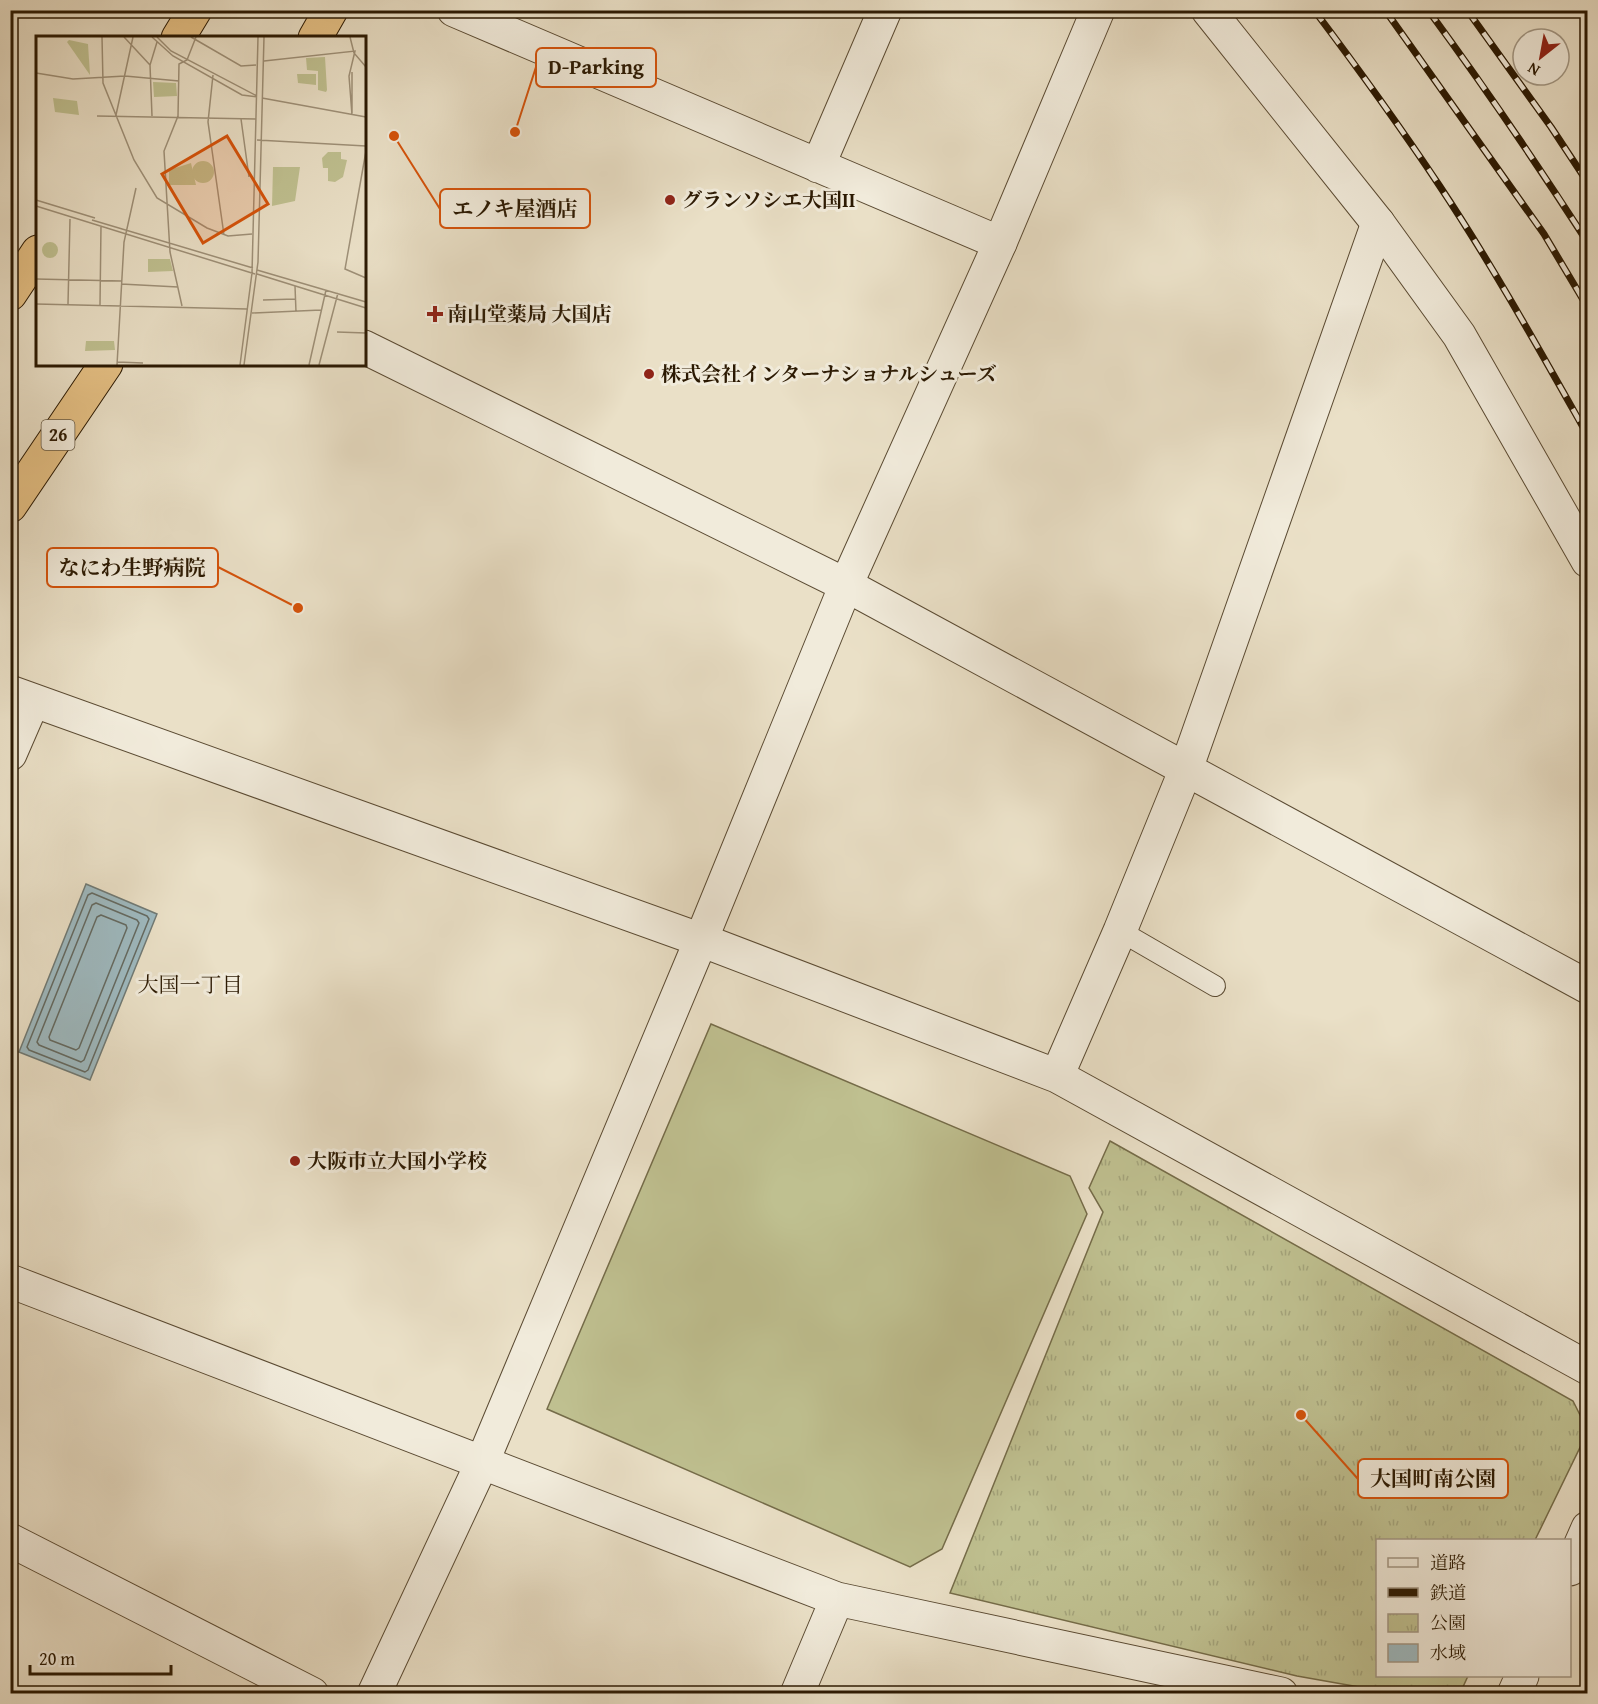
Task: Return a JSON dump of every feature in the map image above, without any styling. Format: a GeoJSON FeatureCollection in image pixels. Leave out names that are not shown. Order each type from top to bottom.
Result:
{"type":"FeatureCollection","features":[{"type":"Feature","properties":{"kind":"highway"},"geometry":{"type":"LineString","coordinates":[[178,36],[195,10]]}},
{"type":"Feature","properties":{"kind":"highway"},"geometry":{"type":"LineString","coordinates":[[316,36],[331,10]]}},
{"type":"Feature","properties":{"kind":"highway"},"geometry":{"type":"LineString","coordinates":[[10,294],[36,255]]}},
{"type":"Feature","properties":{"kind":"highway","name":"26"},"geometry":{"type":"LineString","coordinates":[[10,506],[105,366]]}},
{"type":"Feature","properties":{"kind":"street"},"geometry":{"type":"LineString","coordinates":[[454,10],[1000,243]]}},
{"type":"Feature","properties":{"kind":"street"},"geometry":{"type":"LineString","coordinates":[[818,166],[885,10]]}},
{"type":"Feature","properties":{"kind":"street"},"geometry":{"type":"LineString","coordinates":[[374,1694],[482,1463],[701,940],[846,585],[1000,243],[1098,10]]}},
{"type":"Feature","properties":{"kind":"street"},"geometry":{"type":"LineString","coordinates":[[1208,10],[1378,223],[1459,335],[1587,561]]}},
{"type":"Feature","properties":{"kind":"street"},"geometry":{"type":"LineString","coordinates":[[1057,1076],[1120,931],[1186,769],[1378,223]]}},
{"type":"Feature","properties":{"kind":"street"},"geometry":{"type":"LineString","coordinates":[[366,348],[846,585],[1587,987]]}},
{"type":"Feature","properties":{"kind":"street"},"geometry":{"type":"LineString","coordinates":[[10,754],[22,697],[701,940],[1057,1076],[1587,1368]]}},
{"type":"Feature","properties":{"kind":"street"},"geometry":{"type":"LineString","coordinates":[[10,1281],[837,1599],[1281,1694]]}},
{"type":"Feature","properties":{"kind":"street"},"geometry":{"type":"LineString","coordinates":[[1571,1564],[1587,1528]]}},
{"type":"Feature","properties":{"kind":"street"},"geometry":{"type":"LineString","coordinates":[[10,1540],[312,1694]]}},
{"type":"Feature","properties":{"kind":"street"},"geometry":{"type":"LineString","coordinates":[[797,1694],[837,1599]]}},
{"type":"Feature","properties":{"kind":"street"},"geometry":{"type":"LineString","coordinates":[[1514,1694],[1522,1677]]}},
{"type":"Feature","properties":{"kind":"lane"},"geometry":{"type":"LineString","coordinates":[[1120,931],[1215,986]]}},
{"type":"Feature","properties":{"kind":"green space"},"geometry":{"type":"Polygon","coordinates":[[[711,1024],[1070,1176],[1087,1214],[942,1549],[910,1567],[547,1409],[711,1024]]]}},
{"type":"Feature","properties":{"kind":"green space"},"geometry":{"type":"Polygon","coordinates":[[[1110,1141],[1573,1401],[1587,1433],[1535,1539],[1376,1539],[1376,1677],[1468,1677],[1462,1689],[1452,1693],[1393,1693],[1297,1676],[950,1593],[1103,1212],[1089,1188],[1110,1141]]]}},
{"type":"Feature","properties":{"kind":"water"},"geometry":{"type":"Polygon","coordinates":[[[86,884],[157,914],[90,1080],[19,1052],[86,884]]]}},
{"type":"Feature","properties":{"kind":"railway"},"geometry":{"type":"LineString","coordinates":[[1314,10],[1393,118],[1459,216],[1516,309],[1588,436]]}},
{"type":"Feature","properties":{"kind":"railway"},"geometry":{"type":"LineString","coordinates":[[1385,10],[1544,234],[1588,308]]}},
{"type":"Feature","properties":{"kind":"railway"},"geometry":{"type":"LineString","coordinates":[[1428,10],[1510,125],[1588,243]]}},
{"type":"Feature","properties":{"kind":"railway"},"geometry":{"type":"LineString","coordinates":[[1467,10],[1588,183]]}},
{"type":"Feature","properties":{"kind":"place","name":"D-Parking"},"geometry":{"type":"Point","coordinates":[515,132]}},
{"type":"Feature","properties":{"kind":"place","name":"エノキ屋酒店"},"geometry":{"type":"Point","coordinates":[394,136]}},
{"type":"Feature","properties":{"kind":"place","name":"グランソシエ大国Ⅱ"},"geometry":{"type":"Point","coordinates":[670,200]}},
{"type":"Feature","properties":{"kind":"place","name":"南山堂薬局 大国店"},"geometry":{"type":"Point","coordinates":[435,314]}},
{"type":"Feature","properties":{"kind":"place","name":"株式会社インターナショナルシューズ"},"geometry":{"type":"Point","coordinates":[649,374]}},
{"type":"Feature","properties":{"kind":"place","name":"なにわ生野病院"},"geometry":{"type":"Point","coordinates":[298,608]}},
{"type":"Feature","properties":{"kind":"place","name":"大阪市立大国小学校"},"geometry":{"type":"Point","coordinates":[295,1161]}},
{"type":"Feature","properties":{"kind":"place","name":"大国町南公園"},"geometry":{"type":"Point","coordinates":[1301,1415]}},
{"type":"Feature","properties":{"kind":"district","name":"大国一丁目"},"geometry":{"type":"Point","coordinates":[190,985]}}]}
